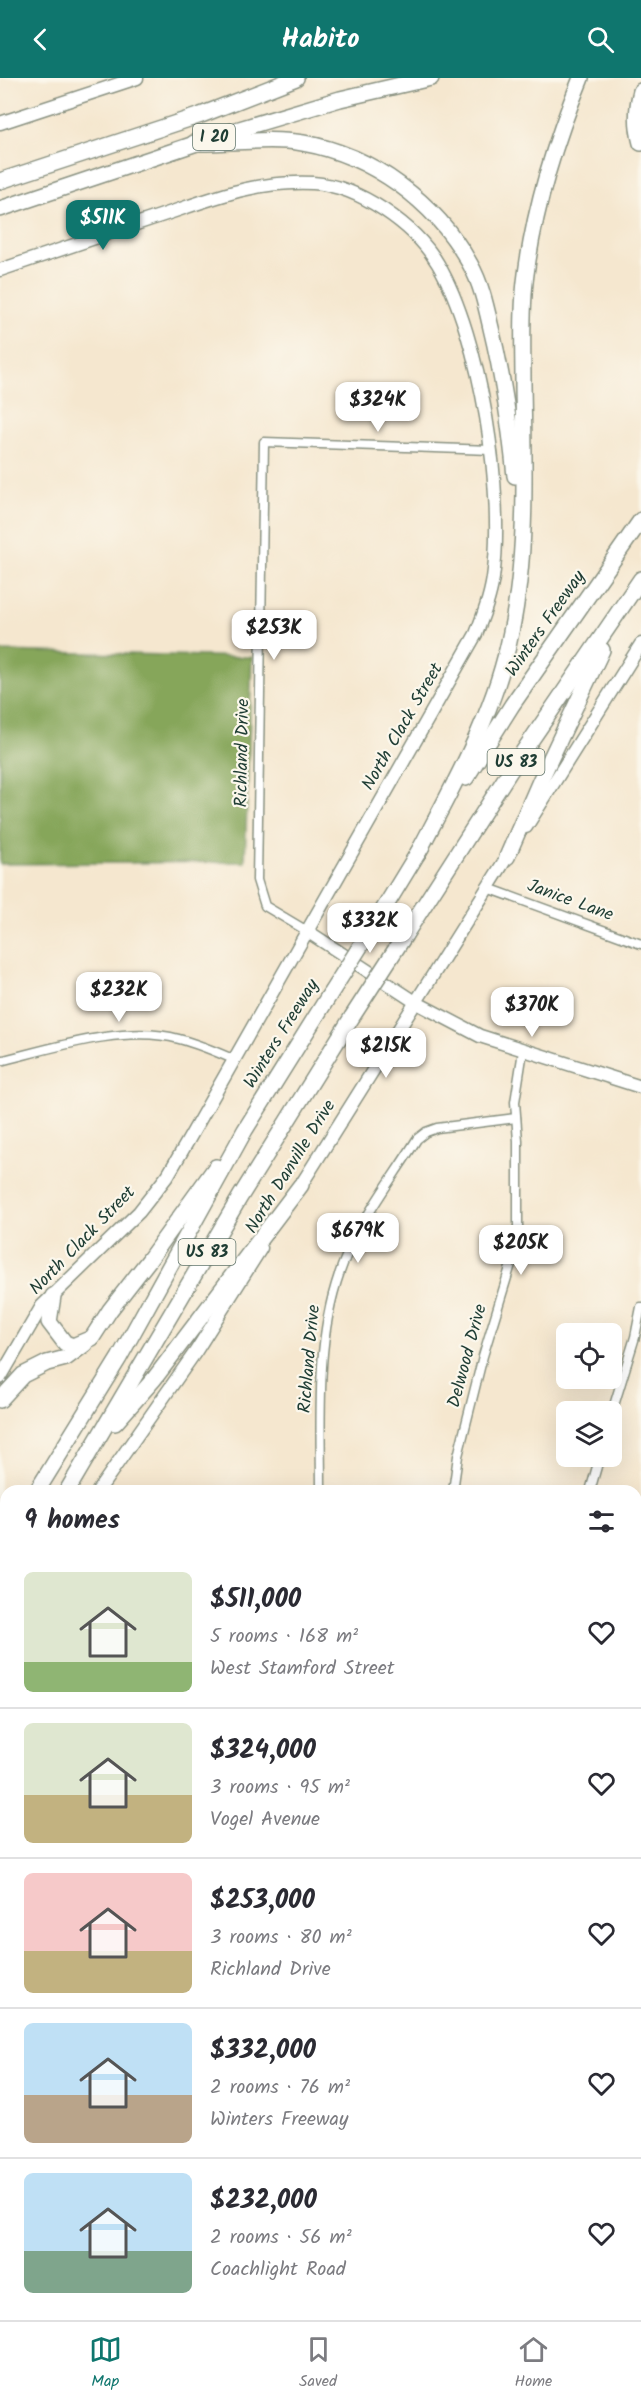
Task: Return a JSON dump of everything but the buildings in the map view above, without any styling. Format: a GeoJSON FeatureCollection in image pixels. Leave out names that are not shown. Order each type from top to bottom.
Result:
{"type":"FeatureCollection","features":[{"type":"Feature","properties":{"kind":"highway","name":"I 20"},"geometry":{"type":"LineString","coordinates":[[2,179],[201,114],[296,78]]}},
{"type":"Feature","properties":{"kind":"highway","name":"I 20"},"geometry":{"type":"LineString","coordinates":[[0,209],[194,143],[340,99],[432,78]]}},
{"type":"Feature","properties":{"kind":"highway"},"geometry":{"type":"LineString","coordinates":[[418,853],[482,726],[498,682],[511,632],[520,568],[524,483],[525,275],[542,192],[562,125],[581,78]]}},
{"type":"Feature","properties":{"kind":"highway"},"geometry":{"type":"LineString","coordinates":[[641,91],[637,129],[641,143]]}},
{"type":"Feature","properties":{"kind":"highway"},"geometry":{"type":"LineString","coordinates":[[194,143],[282,141],[321,147],[343,154],[381,172],[398,183],[426,206],[450,232],[471,265],[484,299],[494,339],[513,452],[520,568]]}},
{"type":"Feature","properties":{"kind":"highway","name":"Winters Freeway"},"geometry":{"type":"LineString","coordinates":[[41,1485],[119,1358],[245,1130],[513,705],[641,520]]}},
{"type":"Feature","properties":{"kind":"highway"},"geometry":{"type":"LineString","coordinates":[[507,857],[595,664],[637,586]]}},
{"type":"Feature","properties":{"kind":"highway","name":"US 83"},"geometry":{"type":"LineString","coordinates":[[71,1485],[240,1197],[352,1017],[510,771],[637,586]]}},
{"type":"Feature","properties":{"kind":"highway"},"geometry":{"type":"LineString","coordinates":[[0,1400],[23,1375],[47,1363],[66,1358],[92,1338],[200,1187],[245,1130]]}},
{"type":"Feature","properties":{"kind":"highway"},"geometry":{"type":"LineString","coordinates":[[93,1448],[154,1379],[301,1185]]}},
{"type":"Feature","properties":{"kind":"highway"},"geometry":{"type":"LineString","coordinates":[[53,1296],[49,1322],[65,1343],[73,1346],[92,1338]]}},
{"type":"Feature","properties":{"kind":"main road"},"geometry":{"type":"LineString","coordinates":[[0,123],[137,78]]}},
{"type":"Feature","properties":{"kind":"main road","name":"North Clack Street"},"geometry":{"type":"LineString","coordinates":[[0,270],[232,191],[273,183],[316,183],[353,194],[397,218],[438,263],[466,332],[491,450],[495,548],[488,602],[476,634],[235,1060],[160,1185],[139,1212],[42,1306],[0,1378]]}},
{"type":"Feature","properties":{"kind":"main road","name":"North Danville Drive"},"geometry":{"type":"LineString","coordinates":[[102,1485],[196,1351],[641,644]]}},
{"type":"Feature","properties":{"kind":"main road"},"geometry":{"type":"LineString","coordinates":[[307,931],[417,1003],[480,1036],[641,1088]]}},
{"type":"Feature","properties":{"kind":"street","name":"Richland Drive"},"geometry":{"type":"LineString","coordinates":[[307,931],[265,906],[257,880],[264,442],[491,450]]}},
{"type":"Feature","properties":{"kind":"street","name":"Janice Lane"},"geometry":{"type":"LineString","coordinates":[[488,888],[641,944]]}},
{"type":"Feature","properties":{"kind":"street"},"geometry":{"type":"LineString","coordinates":[[0,1061],[95,1038],[135,1034],[177,1038],[235,1060]]}},
{"type":"Feature","properties":{"kind":"street","name":"Delwood Drive"},"geometry":{"type":"LineString","coordinates":[[454,1485],[458,1456],[483,1356],[512,1261],[518,1226],[516,1082],[523,1051]]}},
{"type":"Feature","properties":{"kind":"street","name":"Richland Drive"},"geometry":{"type":"LineString","coordinates":[[321,1485],[321,1387],[325,1341],[333,1295],[348,1252],[417,1139],[436,1128],[516,1118]]}},
{"type":"Feature","properties":{"kind":"street"},"geometry":{"type":"LineString","coordinates":[[615,1401],[635,1338],[641,1307]]}},
{"type":"Feature","properties":{"kind":"street"},"geometry":{"type":"LineString","coordinates":[[592,1485],[597,1467]]}},
{"type":"Feature","properties":{"kind":"green space"},"geometry":{"type":"Polygon","coordinates":[[[0,651],[252,657],[245,862],[0,864],[0,651]]]}}]}
